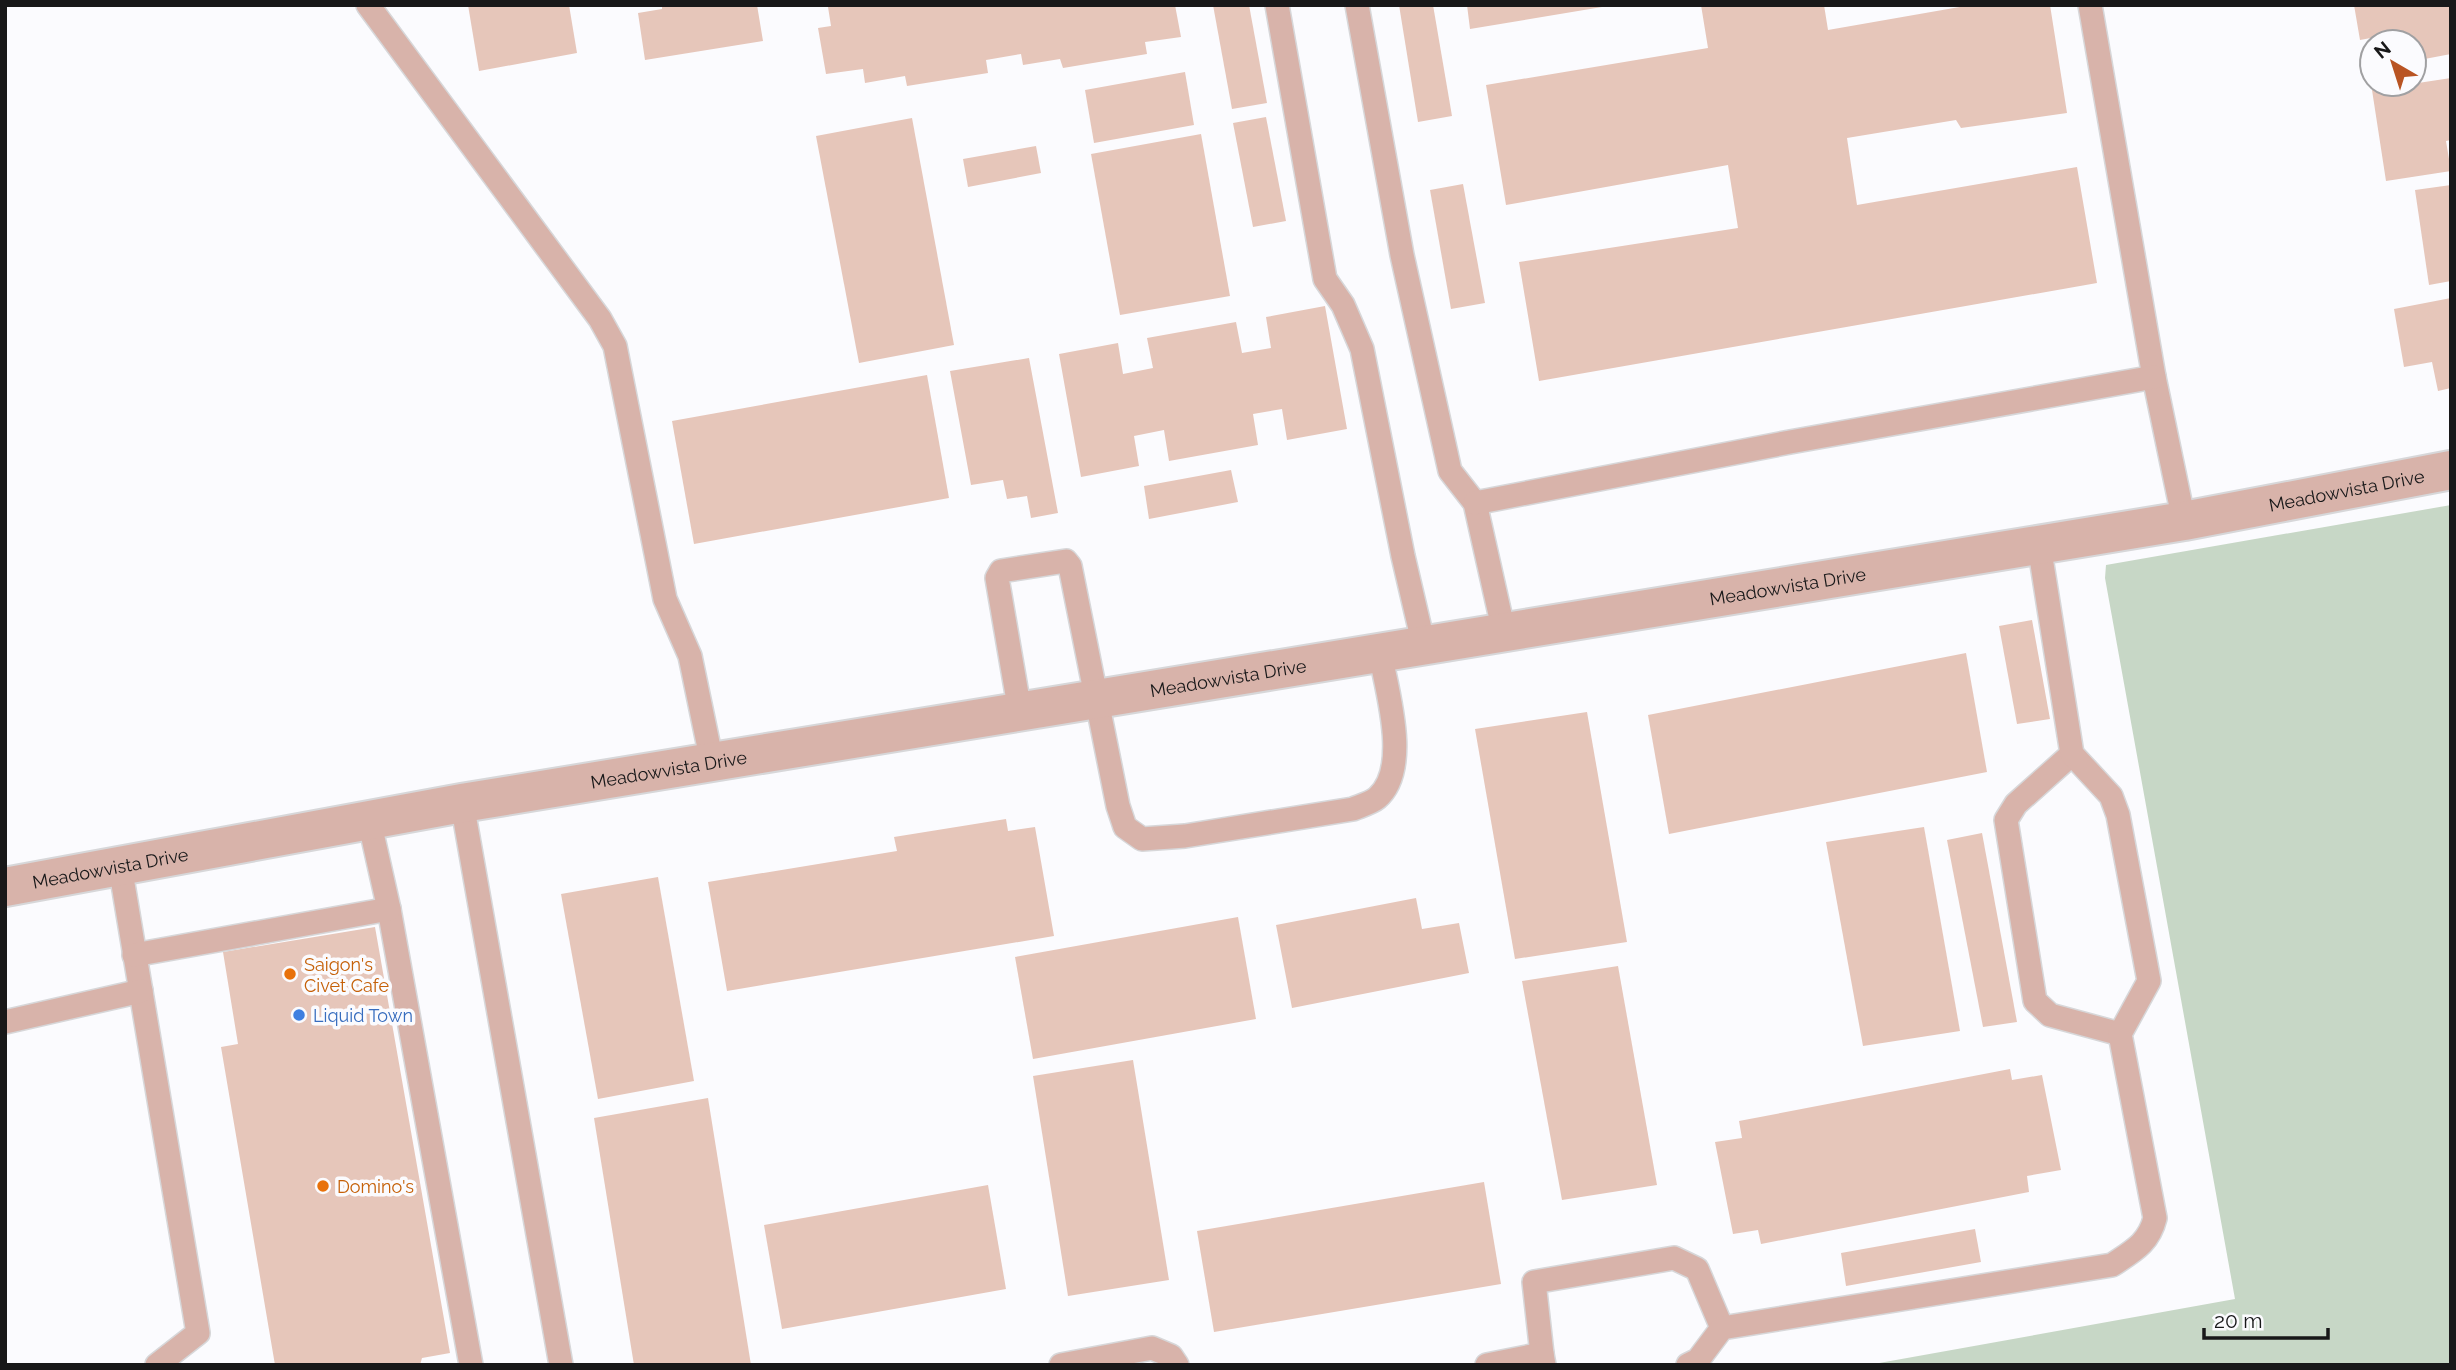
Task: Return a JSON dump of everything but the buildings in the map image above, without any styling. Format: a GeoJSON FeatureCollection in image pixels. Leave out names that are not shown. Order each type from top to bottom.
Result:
{"type":"FeatureCollection","features":[{"type":"Feature","properties":{"kind":"street","name":"Meadowvista Drive"},"geometry":{"type":"LineString","coordinates":[[5,887],[462,803],[2184,521],[2451,470]]}},
{"type":"Feature","properties":{"kind":"lane"},"geometry":{"type":"LineString","coordinates":[[369,5],[600,319],[615,346],[665,599],[690,656],[712,762]]}},
{"type":"Feature","properties":{"kind":"lane"},"geometry":{"type":"LineString","coordinates":[[1277,5],[1325,279],[1343,305],[1362,349],[1403,556],[1424,646]]}},
{"type":"Feature","properties":{"kind":"lane"},"geometry":{"type":"LineString","coordinates":[[1357,5],[1402,255],[1450,471],[1475,503],[1504,632]]}},
{"type":"Feature","properties":{"kind":"lane"},"geometry":{"type":"LineString","coordinates":[[2090,5],[2154,377],[2184,521]]}},
{"type":"Feature","properties":{"kind":"lane"},"geometry":{"type":"LineString","coordinates":[[1475,503],[1790,442],[2154,377]]}},
{"type":"Feature","properties":{"kind":"lane"},"geometry":{"type":"LineString","coordinates":[[1688,1365],[1698,1360],[1722,1328],[2112,1265],[2144,1244],[2152,1232],[2155,1218],[2120,1034],[2149,981],[2118,815],[2111,796],[2072,754],[2039,545]]}},
{"type":"Feature","properties":{"kind":"lane"},"geometry":{"type":"LineString","coordinates":[[1020,712],[997,578],[1001,571],[1066,561],[1070,566],[1118,806],[1125,827],[1142,839],[1185,836],[1263,824],[1353,809],[1377,799],[1392,779],[1395,734],[1380,653]]}},
{"type":"Feature","properties":{"kind":"lane"},"geometry":{"type":"LineString","coordinates":[[2072,754],[2016,804],[2006,820],[2035,1001],[2050,1015],[2120,1034]]}},
{"type":"Feature","properties":{"kind":"lane"},"geometry":{"type":"LineString","coordinates":[[462,803],[561,1365]]}},
{"type":"Feature","properties":{"kind":"lane"},"geometry":{"type":"LineString","coordinates":[[369,820],[389,909],[471,1365]]}},
{"type":"Feature","properties":{"kind":"lane"},"geometry":{"type":"LineString","coordinates":[[120,866],[198,1333],[157,1365]]}},
{"type":"Feature","properties":{"kind":"lane"},"geometry":{"type":"LineString","coordinates":[[134,955],[389,909]]}},
{"type":"Feature","properties":{"kind":"lane"},"geometry":{"type":"LineString","coordinates":[[5,1022],[141,991]]}},
{"type":"Feature","properties":{"kind":"lane"},"geometry":{"type":"LineString","coordinates":[[1488,1365],[1543,1359],[1534,1282],[1674,1258],[1697,1269],[1722,1328]]}},
{"type":"Feature","properties":{"kind":"lane"},"geometry":{"type":"LineString","coordinates":[[1061,1365],[1152,1348],[1171,1356],[1177,1365]]}},
{"type":"Feature","properties":{"kind":"green space"},"geometry":{"type":"Polygon","coordinates":[[[2451,505],[2451,1365],[1868,1365],[2235,1299],[2105,578],[2106,565],[2451,505]]]}},
{"type":"Feature","properties":{"kind":"place","name":"Saigon's Civet Cafe"},"geometry":{"type":"Point","coordinates":[290,974]}},
{"type":"Feature","properties":{"kind":"place","name":"Liquid Town"},"geometry":{"type":"Point","coordinates":[299,1015]}},
{"type":"Feature","properties":{"kind":"place","name":"Domino's"},"geometry":{"type":"Point","coordinates":[323,1186]}}]}
